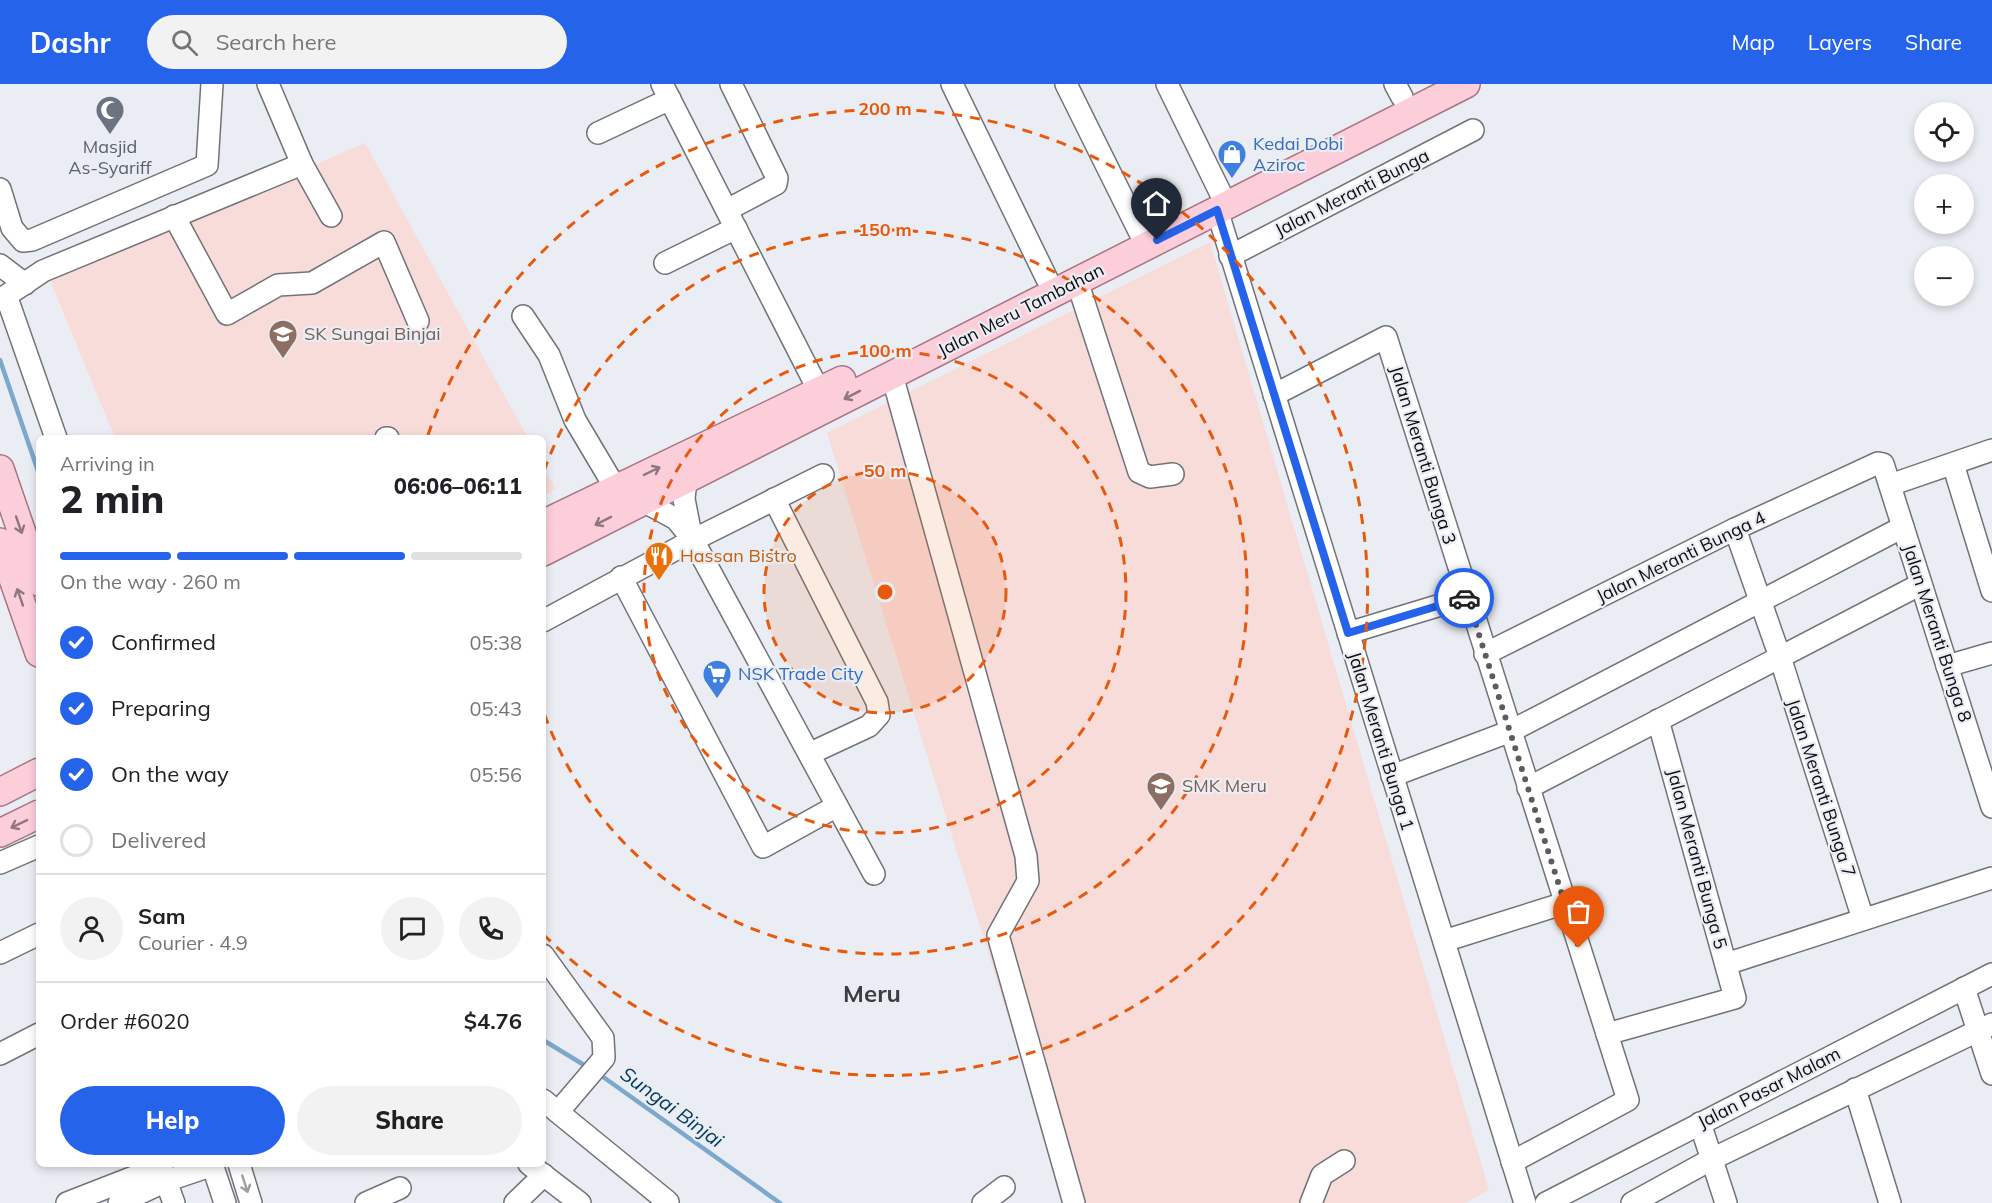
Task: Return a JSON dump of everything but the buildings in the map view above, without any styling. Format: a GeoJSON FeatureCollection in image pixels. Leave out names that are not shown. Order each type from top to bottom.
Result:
{"type":"FeatureCollection","features":[{"type":"Feature","properties":{"kind":"main road","name":"Jalan Meru Tambahan"},"geometry":{"type":"LineString","coordinates":[[546,550],[1077,281],[1219,201],[1398,90],[1426,84]]}},
{"type":"Feature","properties":{"kind":"main road","name":"Jalan Meru Tambahan"},"geometry":{"type":"LineString","coordinates":[[546,523],[1140,232],[1219,201],[1466,84]]}},
{"type":"Feature","properties":{"kind":"main road"},"geometry":{"type":"LineString","coordinates":[[0,470],[36,569]]}},
{"type":"Feature","properties":{"kind":"main road"},"geometry":{"type":"LineString","coordinates":[[1,547],[36,645]]}},
{"type":"Feature","properties":{"kind":"main road"},"geometry":{"type":"LineString","coordinates":[[0,792],[36,771]]}},
{"type":"Feature","properties":{"kind":"main road"},"geometry":{"type":"LineString","coordinates":[[0,833],[36,815]]}},
{"type":"Feature","properties":{"kind":"street"},"geometry":{"type":"LineString","coordinates":[[0,189],[16,235],[23,241],[32,240],[207,165],[212,84]]}},
{"type":"Feature","properties":{"kind":"street"},"geometry":{"type":"LineString","coordinates":[[268,84],[303,164],[331,216]]}},
{"type":"Feature","properties":{"kind":"street"},"geometry":{"type":"LineString","coordinates":[[665,263],[731,219],[776,184],[777,178],[731,84]]}},
{"type":"Feature","properties":{"kind":"street"},"geometry":{"type":"LineString","coordinates":[[952,84],[1047,279]]}},
{"type":"Feature","properties":{"kind":"street"},"geometry":{"type":"LineString","coordinates":[[1066,84],[1140,232]]}},
{"type":"Feature","properties":{"kind":"street","name":"Jalan Meranti Bunga 1"},"geometry":{"type":"LineString","coordinates":[[1167,84],[1219,201],[1230,256],[1525,1203]]}},
{"type":"Feature","properties":{"kind":"street"},"geometry":{"type":"LineString","coordinates":[[598,133],[666,91],[819,391]]}},
{"type":"Feature","properties":{"kind":"street","name":"Jalan Meranti Bunga"},"geometry":{"type":"LineString","coordinates":[[1230,256],[1473,130]]}},
{"type":"Feature","properties":{"kind":"street"},"geometry":{"type":"LineString","coordinates":[[55,435],[3,299],[43,271],[303,164]]}},
{"type":"Feature","properties":{"kind":"street"},"geometry":{"type":"LineString","coordinates":[[174,216],[227,314],[278,285],[312,283],[384,242],[418,321]]}},
{"type":"Feature","properties":{"kind":"street"},"geometry":{"type":"LineString","coordinates":[[0,265],[25,284]]}},
{"type":"Feature","properties":{"kind":"street"},"geometry":{"type":"LineString","coordinates":[[1077,281],[1139,472],[1150,477],[1173,474]]}},
{"type":"Feature","properties":{"kind":"street"},"geometry":{"type":"LineString","coordinates":[[523,316],[549,355],[575,420],[616,489]]}},
{"type":"Feature","properties":{"kind":"street","name":"Jalan Meranti Bunga 3"},"geometry":{"type":"LineString","coordinates":[[1274,395],[1386,337],[1628,1100],[1512,1161]]}},
{"type":"Feature","properties":{"kind":"street"},"geometry":{"type":"LineString","coordinates":[[892,375],[1026,856],[1028,881],[998,935],[1074,1203]]}},
{"type":"Feature","properties":{"kind":"street"},"geometry":{"type":"LineString","coordinates":[[1890,485],[1992,450]]}},
{"type":"Feature","properties":{"kind":"street","name":"Jalan Meranti Bunga 8"},"geometry":{"type":"LineString","coordinates":[[1878,463],[1883,464],[1890,485],[1992,807]]}},
{"type":"Feature","properties":{"kind":"street","name":"Jalan Meranti Bunga 4"},"geometry":{"type":"LineString","coordinates":[[1485,654],[1735,529],[1878,463]]}},
{"type":"Feature","properties":{"kind":"street"},"geometry":{"type":"LineString","coordinates":[[1953,464],[1992,591]]}},
{"type":"Feature","properties":{"kind":"street"},"geometry":{"type":"LineString","coordinates":[[546,619],[693,540],[823,475]]}},
{"type":"Feature","properties":{"kind":"street"},"geometry":{"type":"LineString","coordinates":[[686,480],[684,499],[693,540]]}},
{"type":"Feature","properties":{"kind":"street"},"geometry":{"type":"LineString","coordinates":[[774,500],[877,702],[879,715],[869,726],[810,753]]}},
{"type":"Feature","properties":{"kind":"street"},"geometry":{"type":"LineString","coordinates":[[643,501],[676,519],[693,540],[874,874]]}},
{"type":"Feature","properties":{"kind":"street"},"geometry":{"type":"LineString","coordinates":[[1392,776],[1511,731],[1903,527]]}},
{"type":"Feature","properties":{"kind":"street","name":"Jalan Meranti Bunga 7"},"geometry":{"type":"LineString","coordinates":[[1735,529],[1761,602],[1863,919]]}},
{"type":"Feature","properties":{"kind":"street"},"geometry":{"type":"LineString","coordinates":[[621,578],[763,847],[837,806]]}},
{"type":"Feature","properties":{"kind":"street"},"geometry":{"type":"LineString","coordinates":[[1528,788],[1921,584]]}},
{"type":"Feature","properties":{"kind":"street"},"geometry":{"type":"LineString","coordinates":[[1348,633],[1467,597]]}},
{"type":"Feature","properties":{"kind":"street"},"geometry":{"type":"LineString","coordinates":[[1947,666],[1992,652]]}},
{"type":"Feature","properties":{"kind":"street","name":"Jalan Meranti Bunga 5"},"geometry":{"type":"LineString","coordinates":[[1606,1034],[1735,998],[1658,720]]}},
{"type":"Feature","properties":{"kind":"street"},"geometry":{"type":"LineString","coordinates":[[0,863],[36,847]]}},
{"type":"Feature","properties":{"kind":"street"},"geometry":{"type":"LineString","coordinates":[[1726,964],[1992,878]]}},
{"type":"Feature","properties":{"kind":"street"},"geometry":{"type":"LineString","coordinates":[[1443,941],[1565,903]]}},
{"type":"Feature","properties":{"kind":"street"},"geometry":{"type":"LineString","coordinates":[[0,953],[36,935]]}},
{"type":"Feature","properties":{"kind":"street"},"geometry":{"type":"LineString","coordinates":[[546,959],[603,1038],[604,1058],[574,1091],[550,1106],[668,1202]]}},
{"type":"Feature","properties":{"kind":"street","name":"Jalan Pasar Malam"},"geometry":{"type":"LineString","coordinates":[[1546,1203],[1573,1197],[1700,1123],[1992,974]]}},
{"type":"Feature","properties":{"kind":"street"},"geometry":{"type":"LineString","coordinates":[[1964,988],[1985,1028],[1992,1074]]}},
{"type":"Feature","properties":{"kind":"street"},"geometry":{"type":"LineString","coordinates":[[1632,1203],[1712,1159],[1985,1028]]}},
{"type":"Feature","properties":{"kind":"street"},"geometry":{"type":"LineString","coordinates":[[0,1054],[36,1036]]}},
{"type":"Feature","properties":{"kind":"street"},"geometry":{"type":"LineString","coordinates":[[1855,1089],[1890,1203]]}},
{"type":"Feature","properties":{"kind":"street"},"geometry":{"type":"LineString","coordinates":[[1700,1123],[1726,1203]]}},
{"type":"Feature","properties":{"kind":"street"},"geometry":{"type":"LineString","coordinates":[[1311,1203],[1322,1175],[1344,1161]]}},
{"type":"Feature","properties":{"kind":"street"},"geometry":{"type":"LineString","coordinates":[[67,1203],[144,1173],[164,1173],[200,1167]]}},
{"type":"Feature","properties":{"kind":"street"},"geometry":{"type":"LineString","coordinates":[[213,1167],[225,1203]]}},
{"type":"Feature","properties":{"kind":"street"},"geometry":{"type":"LineString","coordinates":[[240,1167],[251,1203]]}},
{"type":"Feature","properties":{"kind":"street"},"geometry":{"type":"LineString","coordinates":[[515,1203],[536,1170],[580,1203]]}},
{"type":"Feature","properties":{"kind":"street"},"geometry":{"type":"LineString","coordinates":[[120,1203],[164,1173]]}},
{"type":"Feature","properties":{"kind":"street"},"geometry":{"type":"LineString","coordinates":[[164,1173],[174,1203]]}},
{"type":"Feature","properties":{"kind":"street"},"geometry":{"type":"LineString","coordinates":[[983,1203],[1004,1186]]}},
{"type":"Feature","properties":{"kind":"street"},"geometry":{"type":"LineString","coordinates":[[366,1203],[399,1188]]}},
{"type":"Feature","properties":{"kind":"shaded area","name":"SK Sungai Binjai"},"geometry":{"type":"Polygon","coordinates":[[[365,143],[526,435],[114,435],[50,280],[365,143]]]}},
{"type":"Feature","properties":{"kind":"shaded area","name":"SMK Meru"},"geometry":{"type":"Polygon","coordinates":[[[1210,242],[1489,1190],[1465,1203],[1066,1203],[827,433],[1210,242]]]}},
{"type":"Feature","properties":{"kind":"shaded area"},"geometry":{"type":"Polygon","coordinates":[[[546,471],[556,489],[546,494],[546,471]]]}},
{"type":"Feature","properties":{"kind":"waterway"},"geometry":{"type":"LineString","coordinates":[[0,360],[36,465]]}},
{"type":"Feature","properties":{"kind":"waterway","name":"Sungai Binjai"},"geometry":{"type":"LineString","coordinates":[[546,1042],[589,1068]]}},
{"type":"Feature","properties":{"kind":"waterway","name":"Sungai Binjai"},"geometry":{"type":"LineString","coordinates":[[599,1074],[780,1203]]}},
{"type":"Feature","properties":{"kind":"way so far"},"geometry":{"type":"LineString","coordinates":[[1464,598],[1467,597],[1579,948]]}},
{"type":"Feature","properties":{"kind":"place","name":"Masjid As-Syariff"},"geometry":{"type":"Point","coordinates":[110,136]}},
{"type":"Feature","properties":{"kind":"place","name":"Kedai Dobi Aziroc"},"geometry":{"type":"Point","coordinates":[1232,180]}},
{"type":"Feature","properties":{"kind":"place","name":"SK Sungai Binjai"},"geometry":{"type":"Point","coordinates":[283,360]}},
{"type":"Feature","properties":{"kind":"place","name":"Hassan Bistro"},"geometry":{"type":"Point","coordinates":[659,582]}},
{"type":"Feature","properties":{"kind":"place","name":"NSK Trade City"},"geometry":{"type":"Point","coordinates":[717,700]}},
{"type":"Feature","properties":{"kind":"place","name":"SMK Meru"},"geometry":{"type":"Point","coordinates":[1161,812]}},
{"type":"Feature","properties":{"kind":"district","name":"Meru"},"geometry":{"type":"Point","coordinates":[872,994]}},
{"type":"Feature","properties":{"kind":"route"},"geometry":{"type":"LineString","coordinates":[[1157,240],[1217,210],[1348,633],[1464,598]]}}]}
